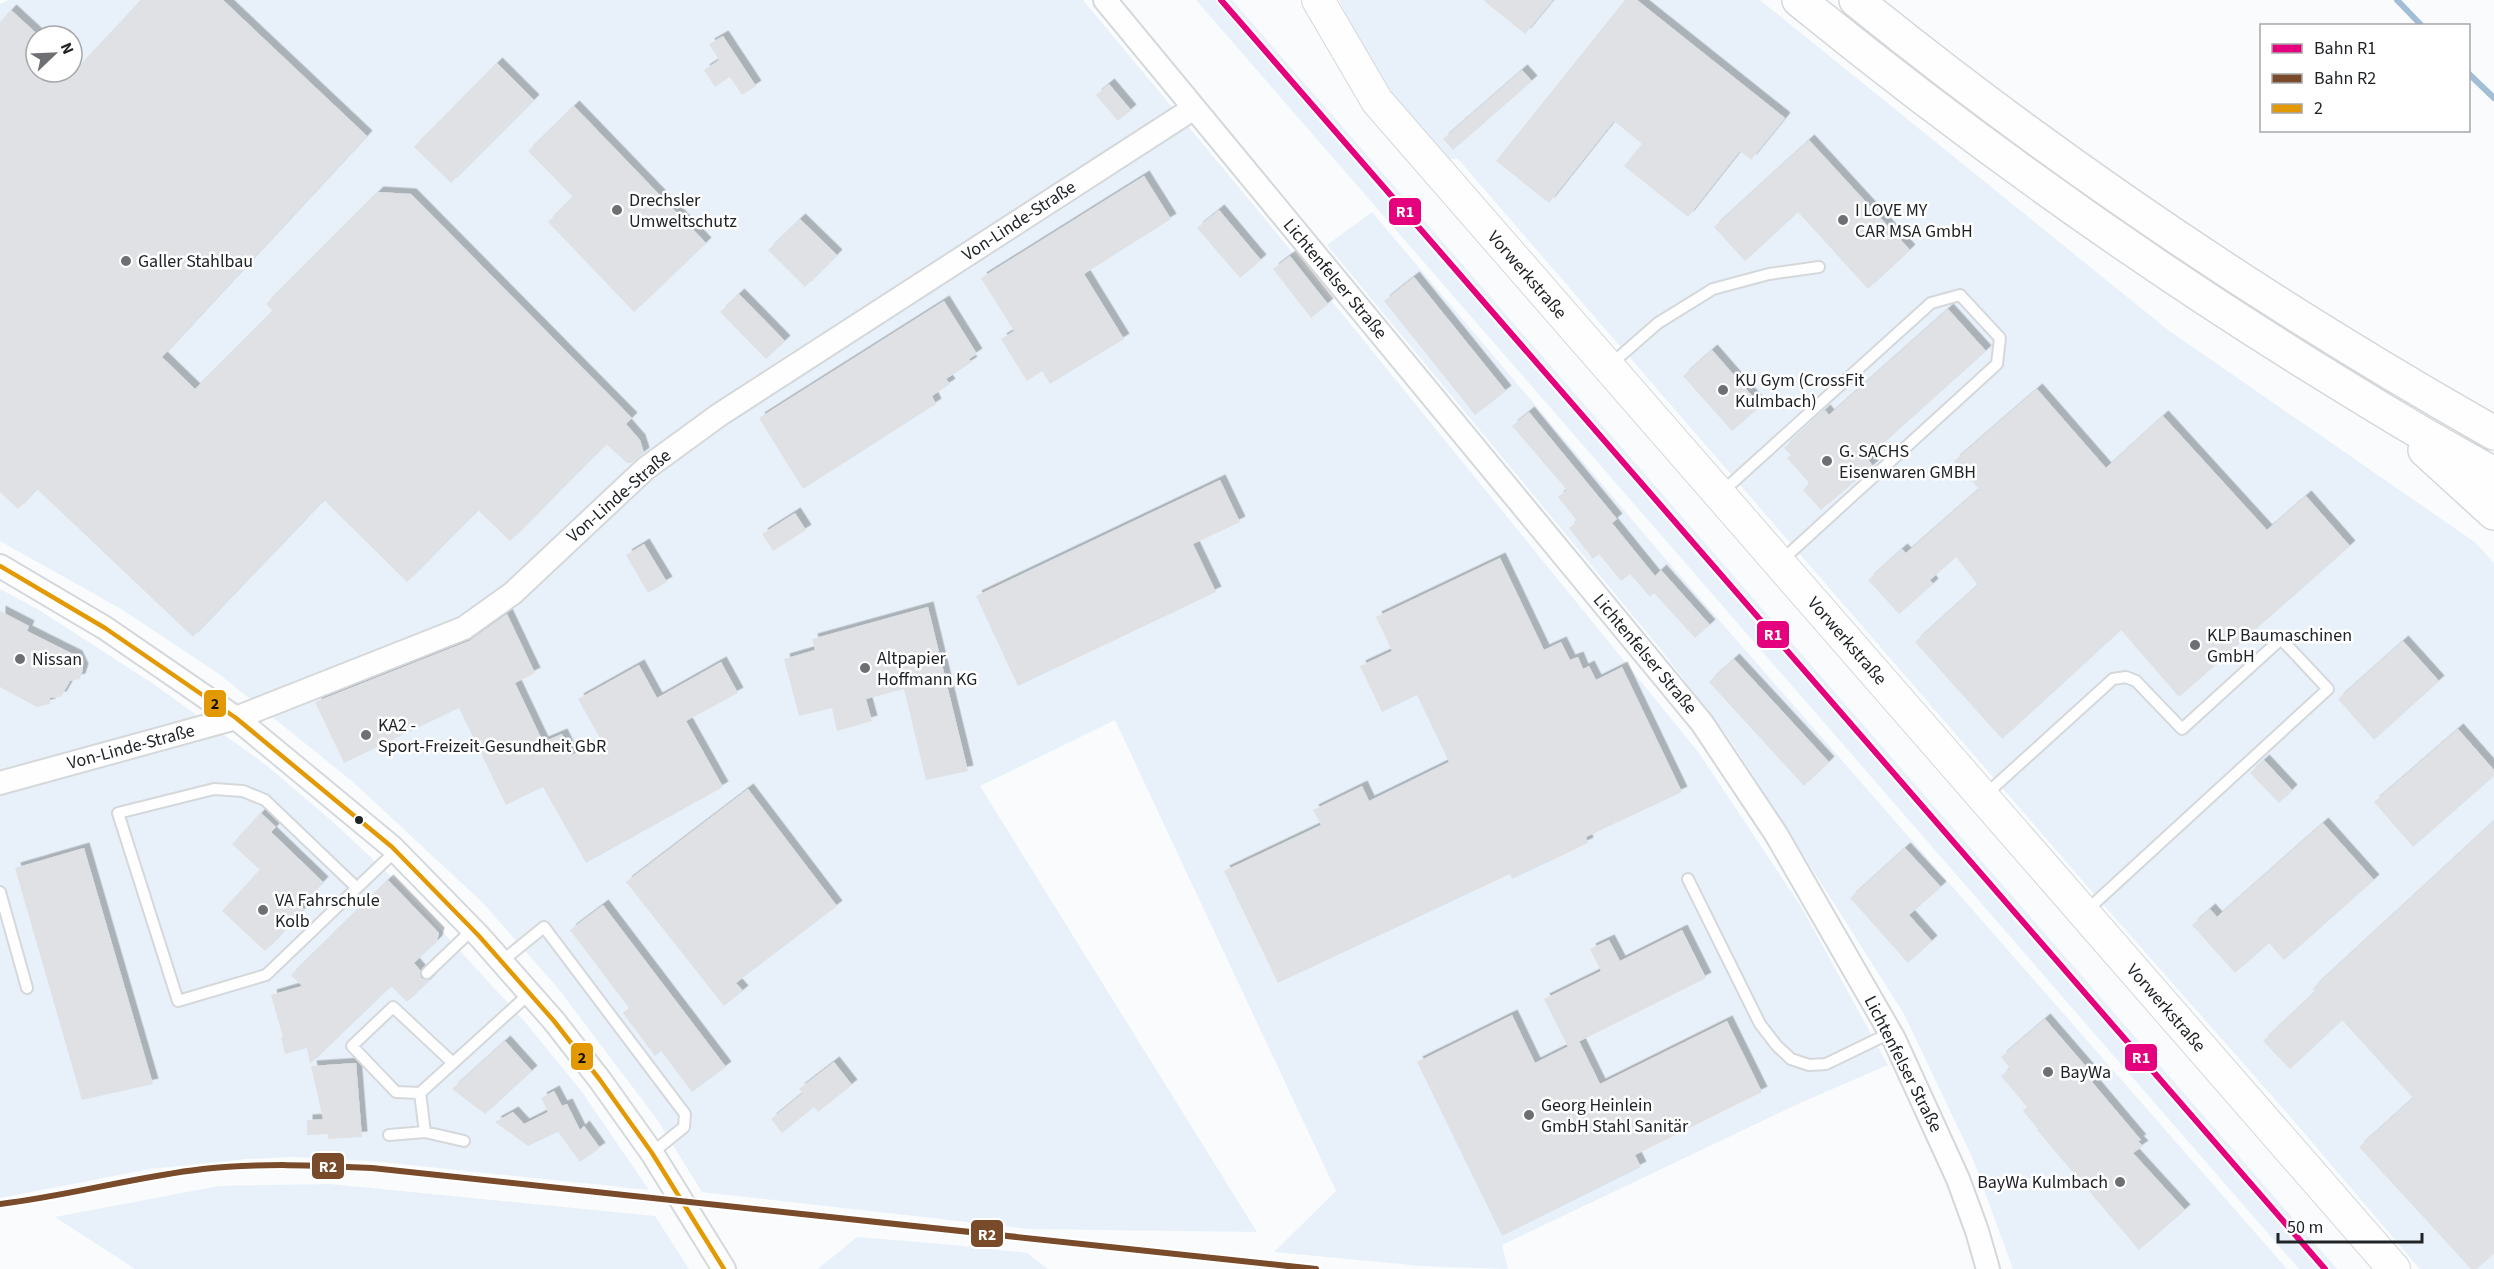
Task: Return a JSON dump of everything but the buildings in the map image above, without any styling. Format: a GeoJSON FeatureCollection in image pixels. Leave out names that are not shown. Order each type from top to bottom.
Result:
{"type":"FeatureCollection","features":[{"type":"Feature","properties":{"kind":"highway"},"geometry":{"type":"LineString","coordinates":[[1799,0],[1973,136],[2110,236],[2225,312],[2379,408],[2494,474]]}},
{"type":"Feature","properties":{"kind":"highway"},"geometry":{"type":"LineString","coordinates":[[1856,0],[1998,110],[2141,214],[2294,315],[2397,378],[2494,433]]}},
{"type":"Feature","properties":{"kind":"highway"},"geometry":{"type":"LineString","coordinates":[[2379,408],[2494,513]]}},
{"type":"Feature","properties":{"kind":"street","name":"Lichtenfelser Straße"},"geometry":{"type":"LineString","coordinates":[[1104,0],[1702,723],[1776,834],[1890,1033],[1958,1179],[1988,1269]]}},
{"type":"Feature","properties":{"kind":"street","name":"Vorwerkstraße"},"geometry":{"type":"LineString","coordinates":[[1318,0],[1377,101],[2394,1269]]}},
{"type":"Feature","properties":{"kind":"street","name":"Von-Linde-Straße"},"geometry":{"type":"LineString","coordinates":[[0,783],[236,718],[464,628],[513,593],[645,469],[719,415],[1194,108]]}},
{"type":"Feature","properties":{"kind":"street"},"geometry":{"type":"LineString","coordinates":[[0,566],[105,628],[236,718],[396,851],[473,929],[600,1080],[652,1154],[724,1269]]}},
{"type":"Feature","properties":{"kind":"lane"},"geometry":{"type":"LineString","coordinates":[[1608,367],[1658,323],[1713,289],[1769,274],[1819,267]]}},
{"type":"Feature","properties":{"kind":"lane"},"geometry":{"type":"LineString","coordinates":[[1719,495],[1930,303],[1960,295],[2000,338],[1997,364],[1779,563]]}},
{"type":"Feature","properties":{"kind":"lane"},"geometry":{"type":"LineString","coordinates":[[1982,797],[2113,679],[2126,677],[2136,681],[2182,729],[2281,639],[2328,689],[2083,913]]}},
{"type":"Feature","properties":{"kind":"lane"},"geometry":{"type":"LineString","coordinates":[[357,888],[265,800],[243,791],[214,789],[118,813],[178,1001],[266,975],[396,851]]}},
{"type":"Feature","properties":{"kind":"lane"},"geometry":{"type":"LineString","coordinates":[[1688,879],[1760,1024],[1777,1046],[1791,1059],[1809,1065],[1826,1064],[1890,1033]]}},
{"type":"Feature","properties":{"kind":"lane"},"geometry":{"type":"LineString","coordinates":[[0,892],[27,988]]}},
{"type":"Feature","properties":{"kind":"lane"},"geometry":{"type":"LineString","coordinates":[[501,963],[544,927],[685,1114],[684,1127],[652,1154]]}},
{"type":"Feature","properties":{"kind":"lane"},"geometry":{"type":"LineString","coordinates":[[428,973],[473,929]]}},
{"type":"Feature","properties":{"kind":"lane"},"geometry":{"type":"LineString","coordinates":[[453,1063],[393,1007],[352,1046],[396,1092],[420,1093],[529,994]]}},
{"type":"Feature","properties":{"kind":"lane"},"geometry":{"type":"LineString","coordinates":[[420,1093],[425,1132]]}},
{"type":"Feature","properties":{"kind":"lane"},"geometry":{"type":"LineString","coordinates":[[389,1135],[425,1132],[464,1141]]}},
{"type":"Feature","properties":{"kind":"shaded area"},"geometry":{"type":"Polygon","coordinates":[[[8,0],[1083,0],[1261,214],[1699,753],[1802,908],[1888,1065],[1800,1103],[1502,1245],[1508,1269],[1422,1266],[1274,1252],[1336,1191],[1115,720],[980,786],[1257,1232],[1028,1229],[702,1192],[656,1118],[557,987],[482,902],[353,782],[219,674],[121,609],[0,541],[0,4],[8,0]]]}},
{"type":"Feature","properties":{"kind":"shaded area"},"geometry":{"type":"Polygon","coordinates":[[[1196,0],[1232,0],[2337,1269],[2299,1269],[1196,0]]]}},
{"type":"Feature","properties":{"kind":"shaded area"},"geometry":{"type":"Polygon","coordinates":[[[1339,0],[1760,0],[2168,330],[2476,543],[2494,563],[2494,1269],[2420,1269],[1458,159],[1442,158],[1403,109],[1363,49],[1339,0]]]}},
{"type":"Feature","properties":{"kind":"shaded area"},"geometry":{"type":"Polygon","coordinates":[[[1372,212],[1656,548],[2287,1269],[2013,1269],[1972,1157],[1904,1014],[1731,741],[1658,646],[1327,245],[1372,212]]]}},
{"type":"Feature","properties":{"kind":"shaded area"},"geometry":{"type":"Polygon","coordinates":[[[0,589],[39,610],[152,683],[266,765],[332,821],[398,883],[525,1022],[582,1092],[649,1190],[371,1161],[291,1157],[150,1169],[0,1198],[0,589]]]}},
{"type":"Feature","properties":{"kind":"shaded area"},"geometry":{"type":"Polygon","coordinates":[[[330,1184],[655,1216],[689,1269],[135,1269],[55,1217],[219,1186],[330,1184]]]}},
{"type":"Feature","properties":{"kind":"shaded area"},"geometry":{"type":"Polygon","coordinates":[[[857,1237],[1027,1253],[1048,1269],[818,1269],[857,1237]]]}},
{"type":"Feature","properties":{"kind":"waterway"},"geometry":{"type":"LineString","coordinates":[[2397,0],[2420,24]]}},
{"type":"Feature","properties":{"kind":"waterway"},"geometry":{"type":"LineString","coordinates":[[2470,75],[2494,98]]}},
{"type":"Feature","properties":{"kind":"railway"},"geometry":{"type":"LineString","coordinates":[[0,1204],[203,1169],[266,1165],[372,1168],[1316,1269]]}},
{"type":"Feature","properties":{"kind":"rail line","name":"R1"},"geometry":{"type":"LineString","coordinates":[[1221,0],[2325,1269]]}},
{"type":"Feature","properties":{"kind":"rail line","name":"R2"},"geometry":{"type":"LineString","coordinates":[[0,1204],[203,1169],[266,1165],[372,1168],[1316,1269]]}},
{"type":"Feature","properties":{"kind":"transit line","name":"2"},"geometry":{"type":"LineString","coordinates":[[0,566],[105,628],[236,718],[392,847],[479,936],[554,1021],[652,1153],[724,1269]]}},
{"type":"Feature","properties":{"kind":"place","name":"Drechsler Umweltschutz"},"geometry":{"type":"Point","coordinates":[617,210]}},
{"type":"Feature","properties":{"kind":"place","name":"I LOVE MY CAR MSA GmbH"},"geometry":{"type":"Point","coordinates":[1843,220]}},
{"type":"Feature","properties":{"kind":"place","name":"Galler Stahlbau"},"geometry":{"type":"Point","coordinates":[126,261]}},
{"type":"Feature","properties":{"kind":"place","name":"KU Gym (CrossFit Kulmbach)"},"geometry":{"type":"Point","coordinates":[1723,390]}},
{"type":"Feature","properties":{"kind":"place","name":"G. SACHS Eisenwaren GMBH"},"geometry":{"type":"Point","coordinates":[1827,461]}},
{"type":"Feature","properties":{"kind":"place","name":"KLP Baumaschinen GmbH"},"geometry":{"type":"Point","coordinates":[2195,645]}},
{"type":"Feature","properties":{"kind":"place","name":"Nissan"},"geometry":{"type":"Point","coordinates":[20,659]}},
{"type":"Feature","properties":{"kind":"place","name":"Altpapier Hoffmann KG"},"geometry":{"type":"Point","coordinates":[865,668]}},
{"type":"Feature","properties":{"kind":"place","name":"KA2 - Sport-Freizeit-Gesundheit GbR"},"geometry":{"type":"Point","coordinates":[366,735]}},
{"type":"Feature","properties":{"kind":"place","name":"VA Fahrschule Kolb"},"geometry":{"type":"Point","coordinates":[263,910]}},
{"type":"Feature","properties":{"kind":"place","name":"BayWa"},"geometry":{"type":"Point","coordinates":[2048,1072]}},
{"type":"Feature","properties":{"kind":"place","name":"Georg Heinlein GmbH Stahl Sanitär"},"geometry":{"type":"Point","coordinates":[1529,1115]}},
{"type":"Feature","properties":{"kind":"place","name":"BayWa Kulmbach"},"geometry":{"type":"Point","coordinates":[2120,1182]}}]}
